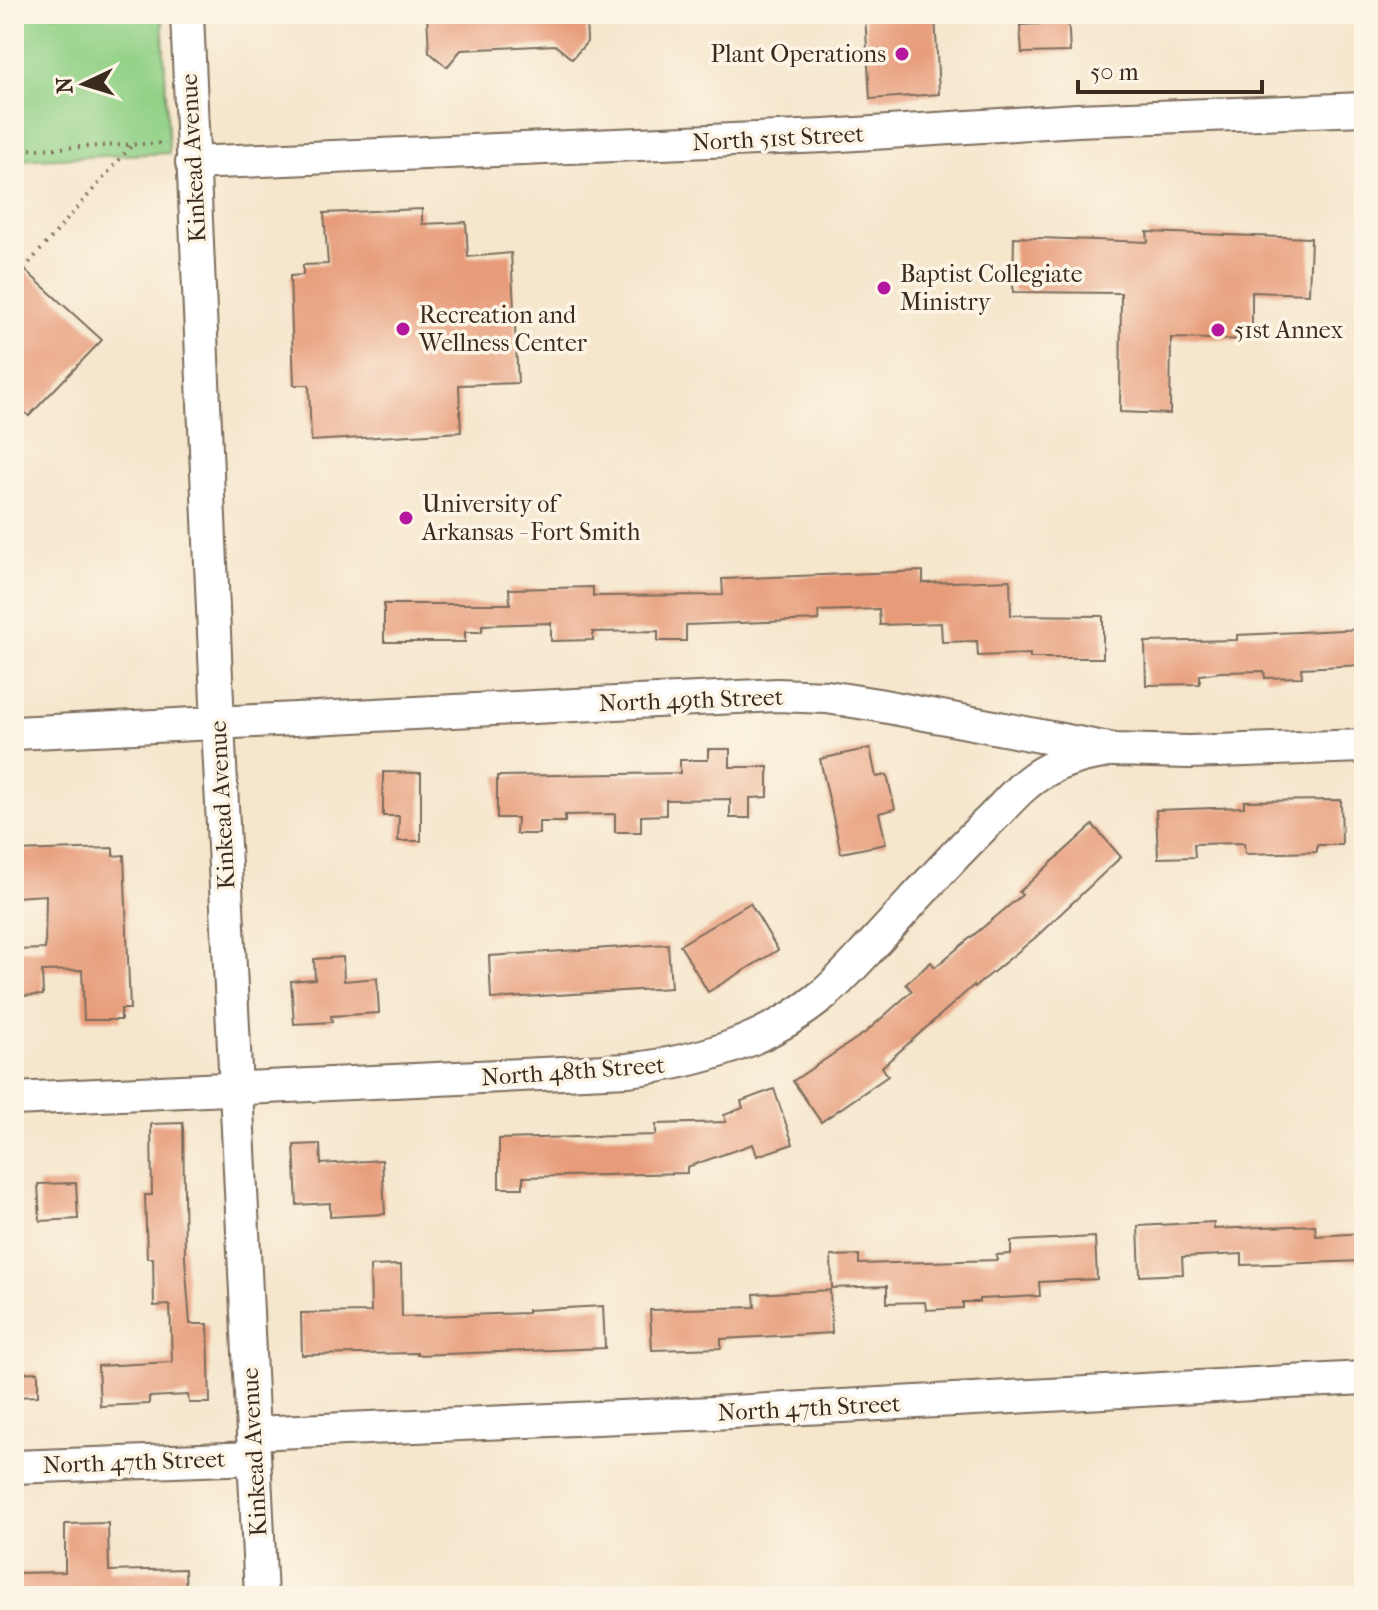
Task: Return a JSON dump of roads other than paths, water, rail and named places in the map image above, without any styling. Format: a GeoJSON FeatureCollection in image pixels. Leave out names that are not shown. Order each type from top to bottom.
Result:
{"type":"FeatureCollection","features":[{"type":"Feature","properties":{"kind":"street","name":"Kinkead Avenue"},"geometry":{"type":"LineString","coordinates":[[187,14],[182,153],[208,470],[261,1596]]}},
{"type":"Feature","properties":{"kind":"street","name":"North 51st Street"},"geometry":{"type":"LineString","coordinates":[[182,153],[825,136],[1077,120],[1364,109]]}},
{"type":"Feature","properties":{"kind":"street","name":"North 49th Street"},"geometry":{"type":"LineString","coordinates":[[14,733],[777,695],[827,697],[878,705],[1114,750],[1189,752],[1364,746]]}},
{"type":"Feature","properties":{"kind":"street","name":"North 48th Street"},"geometry":{"type":"LineString","coordinates":[[14,1099],[627,1070],[675,1065],[721,1052],[760,1036],[794,1016],[835,985],[979,830],[1032,779],[1048,769],[1085,755],[1114,750]]}},
{"type":"Feature","properties":{"kind":"street","name":"North 47th Street"},"geometry":{"type":"LineString","coordinates":[[14,1467],[254,1445],[729,1413],[1364,1378]]}},
{"type":"Feature","properties":{"kind":"place","name":"Plant Operations"},"geometry":{"type":"Point","coordinates":[902,54]}},
{"type":"Feature","properties":{"kind":"place","name":"Baptist Collegiate Ministry"},"geometry":{"type":"Point","coordinates":[884,288]}},
{"type":"Feature","properties":{"kind":"place","name":"Recreation and Wellness Center"},"geometry":{"type":"Point","coordinates":[403,329]}},
{"type":"Feature","properties":{"kind":"place","name":"51st Annex"},"geometry":{"type":"Point","coordinates":[1218,330]}},
{"type":"Feature","properties":{"kind":"place","name":"University of Arkansas - Fort Smith"},"geometry":{"type":"Point","coordinates":[406,518]}}]}
